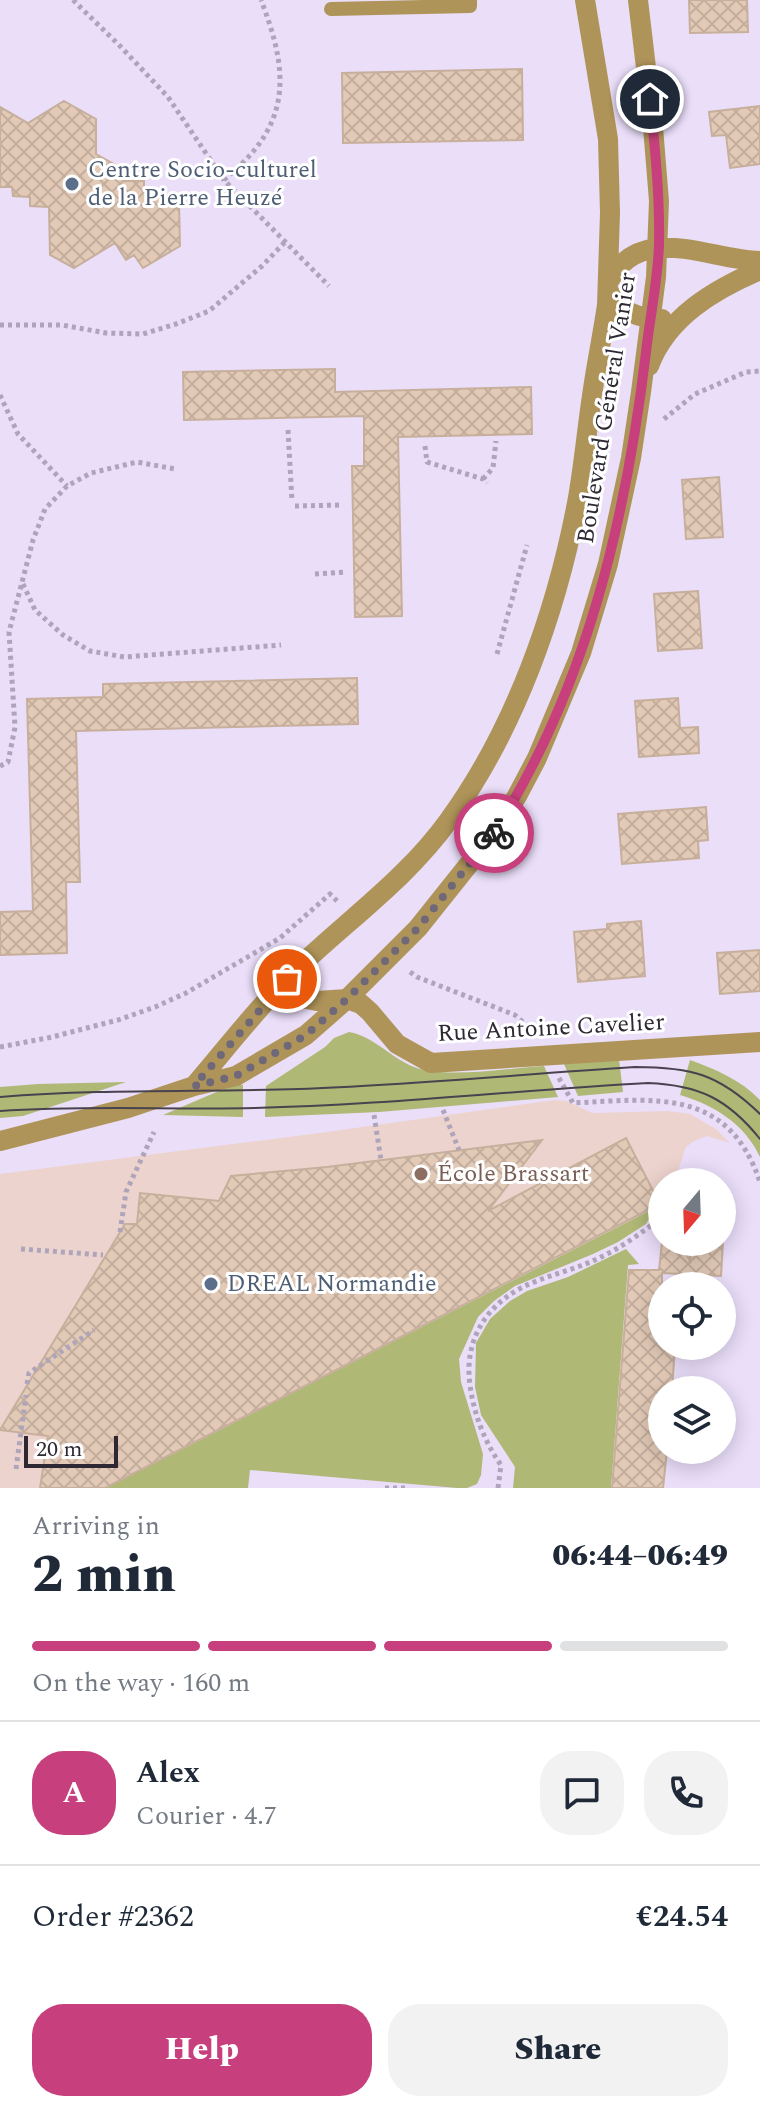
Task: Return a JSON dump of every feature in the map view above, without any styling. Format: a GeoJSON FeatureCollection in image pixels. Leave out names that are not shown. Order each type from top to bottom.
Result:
{"type":"FeatureCollection","features":[{"type":"Feature","properties":{"kind":"street","name":"Boulevard Général Vanier"},"geometry":{"type":"LineString","coordinates":[[194,1086],[274,993],[425,850],[456,810],[502,734],[545,623],[576,506],[608,285],[608,139],[585,0]]}},
{"type":"Feature","properties":{"kind":"street","name":"Boulevard Général Vanier"},"geometry":{"type":"LineString","coordinates":[[3,1139],[128,1108],[236,1076],[306,1035],[392,956],[451,888],[493,834],[517,796],[537,758],[581,653],[608,564],[631,458],[659,247],[659,201],[638,0]]}},
{"type":"Feature","properties":{"kind":"street"},"geometry":{"type":"LineString","coordinates":[[659,201],[663,224],[672,237],[703,252]]}},
{"type":"Feature","properties":{"kind":"street"},"geometry":{"type":"LineString","coordinates":[[689,311],[658,319],[626,310],[613,300],[608,285],[627,258],[659,247],[760,261]]}},
{"type":"Feature","properties":{"kind":"street"},"geometry":{"type":"LineString","coordinates":[[641,392],[650,362],[677,322],[718,290],[760,270]]}},
{"type":"Feature","properties":{"kind":"street"},"geometry":{"type":"LineString","coordinates":[[274,993],[317,1001],[347,999]]}},
{"type":"Feature","properties":{"kind":"street","name":"Rue Antoine Cavelier"},"geometry":{"type":"LineString","coordinates":[[347,999],[361,1004],[370,1012],[397,1044],[431,1063],[760,1042]]}},
{"type":"Feature","properties":{"kind":"lane"},"geometry":{"type":"LineString","coordinates":[[331,9],[470,6],[470,0]]}},
{"type":"Feature","properties":{"kind":"path"},"geometry":{"type":"LineString","coordinates":[[73,0],[168,97],[224,180],[329,286]]}},
{"type":"Feature","properties":{"kind":"path"},"geometry":{"type":"LineString","coordinates":[[224,180],[251,154],[264,136],[278,105],[281,88],[279,61],[261,0]]}},
{"type":"Feature","properties":{"kind":"path"},"geometry":{"type":"LineString","coordinates":[[0,325],[62,325],[106,333],[143,334],[209,311],[285,242]]}},
{"type":"Feature","properties":{"kind":"path"},"geometry":{"type":"LineString","coordinates":[[660,422],[695,394],[746,372],[760,371]]}},
{"type":"Feature","properties":{"kind":"path"},"geometry":{"type":"LineString","coordinates":[[0,395],[18,434],[67,486]]}},
{"type":"Feature","properties":{"kind":"path"},"geometry":{"type":"LineString","coordinates":[[288,430],[293,504],[343,505]]}},
{"type":"Feature","properties":{"kind":"path"},"geometry":{"type":"LineString","coordinates":[[425,446],[427,462],[485,481],[493,468],[496,441]]}},
{"type":"Feature","properties":{"kind":"path"},"geometry":{"type":"LineString","coordinates":[[0,766],[8,762],[15,727],[9,632],[33,540],[45,509],[67,486],[91,473],[137,462],[175,469]]}},
{"type":"Feature","properties":{"kind":"path"},"geometry":{"type":"LineString","coordinates":[[497,654],[527,545]]}},
{"type":"Feature","properties":{"kind":"path"},"geometry":{"type":"LineString","coordinates":[[315,574],[346,572]]}},
{"type":"Feature","properties":{"kind":"path"},"geometry":{"type":"LineString","coordinates":[[23,583],[35,610],[63,635],[90,651],[124,657],[281,645]]}},
{"type":"Feature","properties":{"kind":"path"},"geometry":{"type":"LineString","coordinates":[[0,1047],[118,1020],[186,993],[280,938],[330,894]]}},
{"type":"Feature","properties":{"kind":"path"},"geometry":{"type":"LineString","coordinates":[[403,968],[417,977],[515,1015],[533,1030],[536,1040]]}},
{"type":"Feature","properties":{"kind":"path"},"geometry":{"type":"LineString","coordinates":[[569,1097],[573,1103],[665,1100],[696,1108],[730,1129],[753,1160],[760,1182]]}},
{"type":"Feature","properties":{"kind":"path"},"geometry":{"type":"LineString","coordinates":[[443,1110],[459,1150]]}},
{"type":"Feature","properties":{"kind":"path"},"geometry":{"type":"LineString","coordinates":[[374,1115],[381,1160]]}},
{"type":"Feature","properties":{"kind":"path"},"geometry":{"type":"LineString","coordinates":[[120,1232],[126,1192],[154,1132]]}},
{"type":"Feature","properties":{"kind":"path"},"geometry":{"type":"LineString","coordinates":[[498,1488],[501,1465],[491,1451],[474,1408],[469,1378],[470,1352],[477,1329],[489,1314],[520,1289],[601,1257],[648,1227]]}},
{"type":"Feature","properties":{"kind":"path"},"geometry":{"type":"LineString","coordinates":[[21,1249],[103,1255]]}},
{"type":"Feature","properties":{"kind":"path"},"geometry":{"type":"LineString","coordinates":[[27,1384],[29,1373],[94,1330]]}},
{"type":"Feature","properties":{"kind":"path"},"geometry":{"type":"LineString","coordinates":[[16,1469],[26,1395]]}},
{"type":"Feature","properties":{"kind":"path"},"geometry":{"type":"LineString","coordinates":[[385,1488],[407,1488]]}},
{"type":"Feature","properties":{"kind":"shaded area"},"geometry":{"type":"Polygon","coordinates":[[[554,1100],[567,1101],[592,1113],[668,1111],[690,1114],[716,1129],[730,1143],[707,1136],[686,1147],[679,1168],[648,1168],[648,1210],[105,1488],[0,1488],[0,1174],[554,1100]]]}},
{"type":"Feature","properties":{"kind":"green space"},"geometry":{"type":"Polygon","coordinates":[[[349,1032],[367,1038],[414,1067],[427,1070],[459,1072],[544,1066],[558,1097],[379,1112],[265,1117],[266,1086],[334,1038],[349,1032]]]}},
{"type":"Feature","properties":{"kind":"green space"},"geometry":{"type":"Polygon","coordinates":[[[619,1059],[623,1092],[578,1096],[564,1064],[619,1059]]]}},
{"type":"Feature","properties":{"kind":"green space"},"geometry":{"type":"Polygon","coordinates":[[[690,1060],[736,1081],[760,1100],[760,1157],[746,1135],[727,1117],[705,1104],[680,1095],[690,1060]]]}},
{"type":"Feature","properties":{"kind":"green space"},"geometry":{"type":"Polygon","coordinates":[[[126,1082],[23,1116],[0,1118],[0,1087],[126,1082]]]}},
{"type":"Feature","properties":{"kind":"green space"},"geometry":{"type":"Polygon","coordinates":[[[235,1084],[243,1085],[243,1117],[163,1115],[235,1084]]]}},
{"type":"Feature","properties":{"kind":"green space"},"geometry":{"type":"Polygon","coordinates":[[[648,1212],[646,1224],[618,1242],[515,1286],[478,1317],[459,1359],[461,1382],[483,1454],[477,1484],[457,1488],[250,1470],[248,1488],[106,1488],[648,1212]]]}},
{"type":"Feature","properties":{"kind":"green space"},"geometry":{"type":"Polygon","coordinates":[[[626,1249],[639,1264],[628,1265],[611,1488],[513,1488],[515,1467],[481,1415],[475,1387],[476,1343],[490,1319],[510,1301],[626,1249]]]}},
{"type":"Feature","properties":{"kind":"building"},"geometry":{"type":"Polygon","coordinates":[[[689,0],[747,0],[748,32],[690,33],[689,0]]]}},
{"type":"Feature","properties":{"kind":"building"},"geometry":{"type":"Polygon","coordinates":[[[522,69],[523,140],[343,143],[342,73],[522,69]]]}},
{"type":"Feature","properties":{"kind":"building","name":"Centre Socio-culturel de la Pierre Heuzé"},"geometry":{"type":"Polygon","coordinates":[[[64,101],[96,119],[96,154],[123,169],[123,181],[144,181],[144,192],[162,192],[163,202],[179,202],[180,246],[143,268],[134,255],[126,260],[115,243],[74,268],[50,255],[49,207],[30,206],[30,197],[13,196],[12,187],[0,187],[0,107],[28,123],[64,101]]]}},
{"type":"Feature","properties":{"kind":"building"},"geometry":{"type":"Polygon","coordinates":[[[760,106],[760,164],[730,168],[726,135],[712,136],[709,112],[760,106]]]}},
{"type":"Feature","properties":{"kind":"building"},"geometry":{"type":"Polygon","coordinates":[[[335,369],[335,392],[531,387],[532,434],[398,437],[402,616],[355,617],[352,466],[364,466],[364,416],[184,420],[183,372],[335,369]]]}},
{"type":"Feature","properties":{"kind":"building"},"geometry":{"type":"Polygon","coordinates":[[[719,477],[723,537],[686,539],[682,480],[719,477]]]}},
{"type":"Feature","properties":{"kind":"building"},"geometry":{"type":"Polygon","coordinates":[[[698,591],[702,648],[658,651],[654,594],[698,591]]]}},
{"type":"Feature","properties":{"kind":"building"},"geometry":{"type":"Polygon","coordinates":[[[357,678],[358,724],[76,731],[80,882],[66,882],[67,953],[0,955],[0,912],[33,911],[27,699],[103,697],[103,684],[357,678]]]}},
{"type":"Feature","properties":{"kind":"building"},"geometry":{"type":"Polygon","coordinates":[[[678,698],[680,728],[698,727],[699,753],[639,757],[635,701],[678,698]]]}},
{"type":"Feature","properties":{"kind":"building"},"geometry":{"type":"Polygon","coordinates":[[[706,807],[708,840],[698,841],[699,858],[622,864],[618,814],[706,807]]]}},
{"type":"Feature","properties":{"kind":"building"},"geometry":{"type":"Polygon","coordinates":[[[641,921],[645,976],[578,982],[574,932],[607,929],[607,924],[641,921]]]}},
{"type":"Feature","properties":{"kind":"building"},"geometry":{"type":"Polygon","coordinates":[[[760,950],[760,991],[720,994],[717,953],[760,950]]]}},
{"type":"Feature","properties":{"kind":"building"},"geometry":{"type":"Polygon","coordinates":[[[626,1138],[648,1181],[648,1210],[105,1488],[40,1488],[48,1436],[0,1430],[125,1224],[137,1224],[140,1193],[219,1201],[231,1176],[542,1140],[488,1211],[626,1138]]]}},
{"type":"Feature","properties":{"kind":"building"},"geometry":{"type":"Polygon","coordinates":[[[660,1256],[687,1256],[690,1261],[690,1256],[722,1256],[721,1272],[648,1272],[648,1360],[674,1360],[673,1376],[648,1376],[648,1464],[666,1464],[663,1488],[612,1488],[629,1270],[659,1270],[660,1256]]]}},
{"type":"Feature","properties":{"kind":"tram line"},"geometry":{"type":"LineString","coordinates":[[0,1097],[341,1087],[655,1067],[688,1071],[717,1082],[760,1114]]}},
{"type":"Feature","properties":{"kind":"tram line"},"geometry":{"type":"LineString","coordinates":[[0,1111],[304,1106],[648,1083],[683,1087],[711,1097],[736,1114],[760,1139]]}},
{"type":"Feature","properties":{"kind":"way so far"},"geometry":{"type":"LineString","coordinates":[[287,979],[194,1086],[236,1076],[306,1035],[392,956],[494,833]]}},
{"type":"Feature","properties":{"kind":"place","name":"Centre Socio-culturel de la Pierre Heuzé"},"geometry":{"type":"Point","coordinates":[72,184]}},
{"type":"Feature","properties":{"kind":"place","name":"École Brassart"},"geometry":{"type":"Point","coordinates":[421,1174]}},
{"type":"Feature","properties":{"kind":"place","name":"DREAL Normandie"},"geometry":{"type":"Point","coordinates":[211,1284]}},
{"type":"Feature","properties":{"kind":"route"},"geometry":{"type":"LineString","coordinates":[[494,833],[537,758],[581,653],[608,564],[631,458],[659,247],[659,201],[650,99]]}}]}
